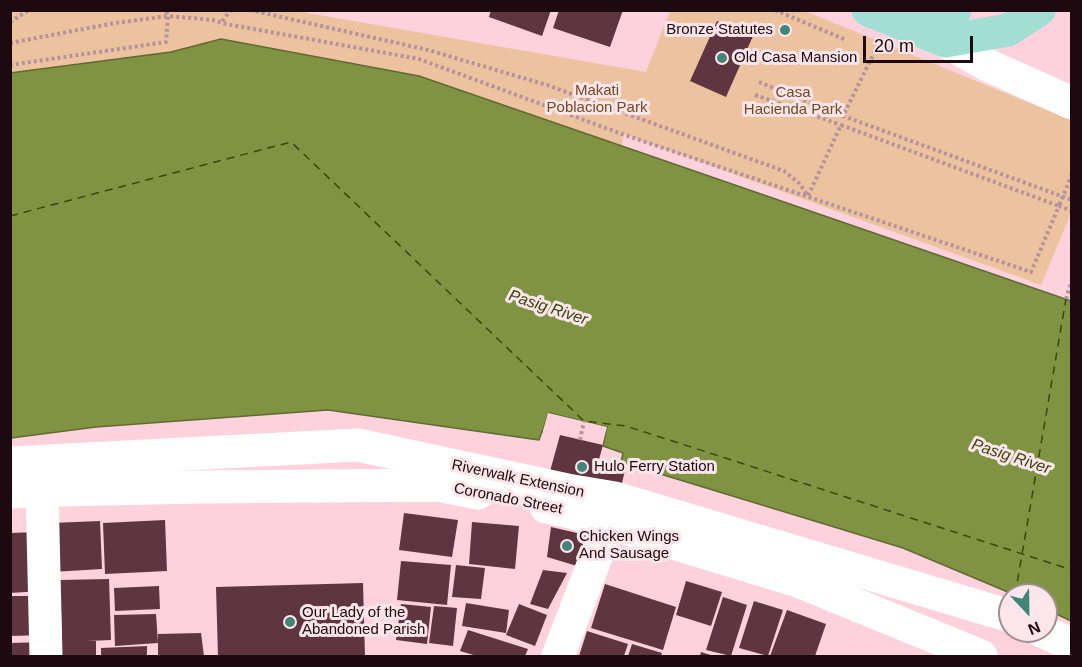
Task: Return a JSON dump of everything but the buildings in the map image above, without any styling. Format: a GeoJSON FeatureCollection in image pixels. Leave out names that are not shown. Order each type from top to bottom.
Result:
{"type":"FeatureCollection","features":[{"type":"Feature","properties":{"kind":"main road"},"geometry":{"type":"LineString","coordinates":[[868,10],[899,22],[1008,30],[1040,10]]}},
{"type":"Feature","properties":{"kind":"street"},"geometry":{"type":"LineString","coordinates":[[950,26],[987,65],[1071,103]]}},
{"type":"Feature","properties":{"kind":"street","name":"Riverwalk Extension"},"geometry":{"type":"LineString","coordinates":[[10,463],[358,445],[567,490],[615,498],[998,612]]}},
{"type":"Feature","properties":{"kind":"street","name":"Coronado Street"},"geometry":{"type":"LineString","coordinates":[[26,491],[438,485],[571,512],[798,581],[981,657]]}},
{"type":"Feature","properties":{"kind":"street"},"geometry":{"type":"LineString","coordinates":[[26,491],[46,657]]}},
{"type":"Feature","properties":{"kind":"street"},"geometry":{"type":"LineString","coordinates":[[558,657],[609,524]]}},
{"type":"Feature","properties":{"kind":"path"},"geometry":{"type":"LineString","coordinates":[[10,22],[29,10]]}},
{"type":"Feature","properties":{"kind":"path"},"geometry":{"type":"LineString","coordinates":[[10,65],[166,42],[168,16],[166,10]]}},
{"type":"Feature","properties":{"kind":"path"},"geometry":{"type":"LineString","coordinates":[[222,21],[231,10]]}},
{"type":"Feature","properties":{"kind":"path"},"geometry":{"type":"LineString","coordinates":[[250,10],[428,50],[546,86],[784,171],[799,183],[808,196]]}},
{"type":"Feature","properties":{"kind":"path"},"geometry":{"type":"LineString","coordinates":[[775,10],[852,42]]}},
{"type":"Feature","properties":{"kind":"path"},"geometry":{"type":"LineString","coordinates":[[10,43],[115,23],[174,16],[222,21],[226,24],[419,59],[622,134],[1031,272],[1071,174]]}},
{"type":"Feature","properties":{"kind":"path"},"geometry":{"type":"LineString","coordinates":[[843,116],[874,51]]}},
{"type":"Feature","properties":{"kind":"path"},"geometry":{"type":"LineString","coordinates":[[759,82],[843,116],[1071,200]]}},
{"type":"Feature","properties":{"kind":"path"},"geometry":{"type":"LineString","coordinates":[[755,94],[1071,211]]}},
{"type":"Feature","properties":{"kind":"path"},"geometry":{"type":"LineString","coordinates":[[808,196],[841,125]]}},
{"type":"Feature","properties":{"kind":"path"},"geometry":{"type":"LineString","coordinates":[[1066,299],[1071,280]]}},
{"type":"Feature","properties":{"kind":"path"},"geometry":{"type":"LineString","coordinates":[[580,440],[584,421]]}},
{"type":"Feature","properties":{"kind":"green space","name":"Casa Hacienda Park"},"geometry":{"type":"Polygon","coordinates":[[[11,11],[296,11],[646,72],[670,11],[805,11],[1071,120],[1071,213],[1041,285],[623,134],[622,146],[596,137],[221,39],[171,52],[11,73],[11,11]]]}},
{"type":"Feature","properties":{"kind":"water","name":"Pasig River"},"geometry":{"type":"Polygon","coordinates":[[[221,39],[419,76],[1071,301],[1071,621],[1058,615],[1058,583],[998,583],[998,588],[903,548],[621,462],[623,453],[603,446],[607,427],[549,413],[539,440],[328,410],[96,427],[11,438],[10,73],[171,52],[221,39]]]}},
{"type":"Feature","properties":{"kind":"pier"},"geometry":{"type":"Polygon","coordinates":[[[548,413],[607,427],[602,445],[600,445],[603,429],[550,416],[545,431],[543,431],[548,413]]]}},
{"type":"Feature","properties":{"kind":"ferry route"},"geometry":{"type":"LineString","coordinates":[[10,216],[291,142],[584,421],[626,426],[1072,570]]}},
{"type":"Feature","properties":{"kind":"ferry route"},"geometry":{"type":"LineString","coordinates":[[1017,583],[1066,299]]}},
{"type":"Feature","properties":{"kind":"place","name":"Bronze Statutes"},"geometry":{"type":"Point","coordinates":[785,30]}},
{"type":"Feature","properties":{"kind":"place","name":"Old Casa Mansion"},"geometry":{"type":"Point","coordinates":[722,58]}},
{"type":"Feature","properties":{"kind":"place","name":"Hulo Ferry Station"},"geometry":{"type":"Point","coordinates":[582,467]}},
{"type":"Feature","properties":{"kind":"place","name":"Chicken Wings And Sausage"},"geometry":{"type":"Point","coordinates":[567,546]}},
{"type":"Feature","properties":{"kind":"place","name":"Our Lady of the Abandoned Parish"},"geometry":{"type":"Point","coordinates":[290,622]}},
{"type":"Feature","properties":{"kind":"park label","name":"Makati Poblacion Park"},"geometry":{"type":"Point","coordinates":[597,100]}}]}
